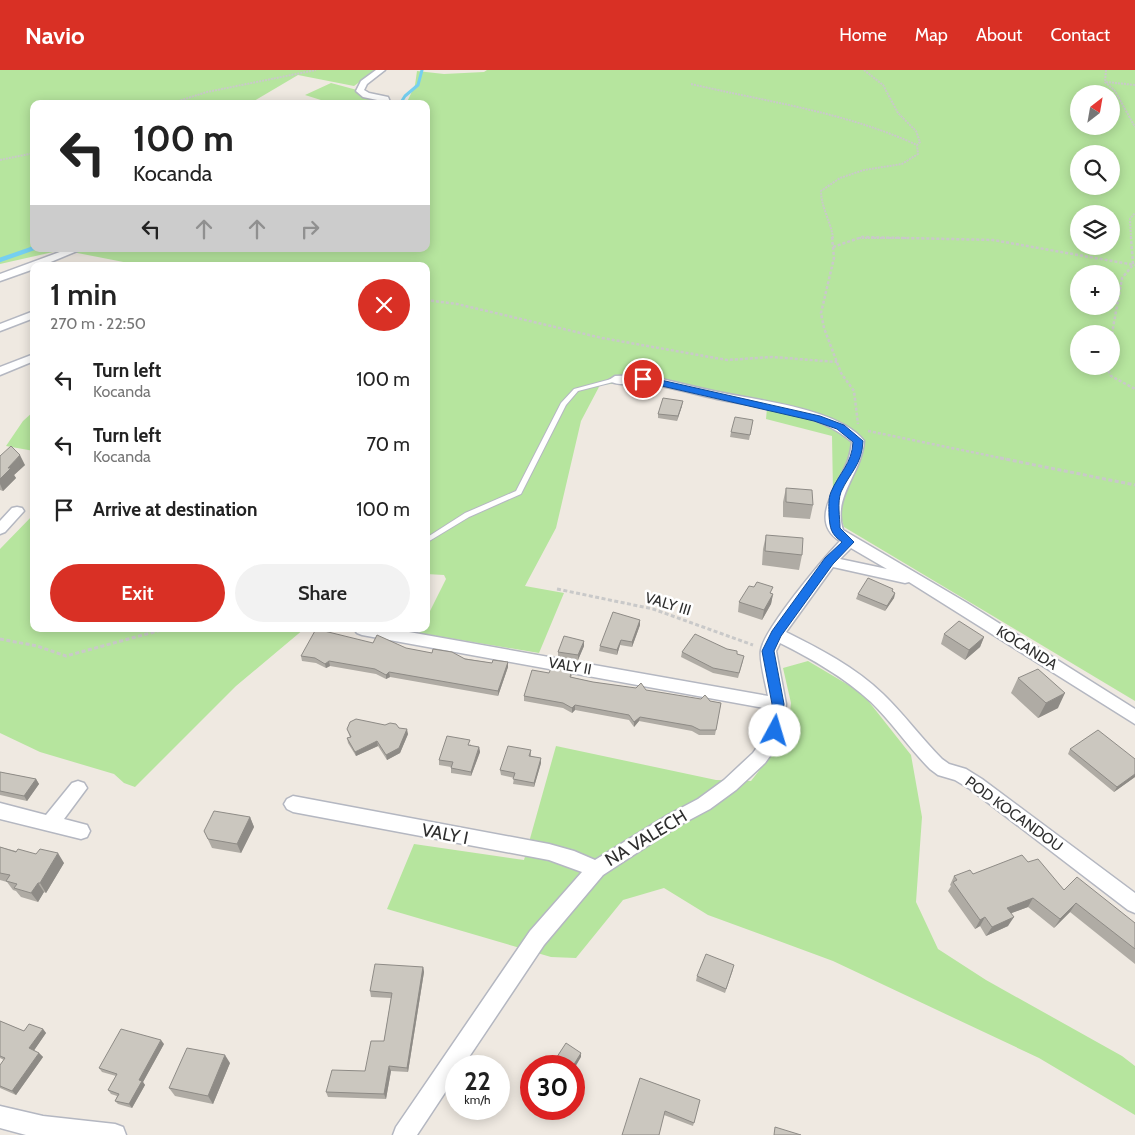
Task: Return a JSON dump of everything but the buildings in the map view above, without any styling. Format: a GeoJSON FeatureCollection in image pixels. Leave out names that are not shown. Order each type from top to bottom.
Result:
{"type":"FeatureCollection","features":[{"type":"Feature","properties":{"kind":"street"},"geometry":{"type":"LineString","coordinates":[[380,70],[364,83],[360,91],[366,95],[385,100]]}},
{"type":"Feature","properties":{"kind":"street"},"geometry":{"type":"LineString","coordinates":[[42,262],[69,252]]}},
{"type":"Feature","properties":{"kind":"street"},"geometry":{"type":"LineString","coordinates":[[0,278],[30,267]]}},
{"type":"Feature","properties":{"kind":"street"},"geometry":{"type":"LineString","coordinates":[[0,328],[30,316]]}},
{"type":"Feature","properties":{"kind":"street"},"geometry":{"type":"LineString","coordinates":[[0,371],[30,359]]}},
{"type":"Feature","properties":{"kind":"street"},"geometry":{"type":"LineString","coordinates":[[615,380],[643,379],[659,382],[787,411],[835,424],[856,433]]}},
{"type":"Feature","properties":{"kind":"street","name":"KOCANDA"},"geometry":{"type":"LineString","coordinates":[[856,433],[858,441],[857,456],[836,492],[834,500],[835,528],[837,533],[849,542],[919,581],[1135,717]]}},
{"type":"Feature","properties":{"kind":"street"},"geometry":{"type":"LineString","coordinates":[[0,529],[17,511]]}},
{"type":"Feature","properties":{"kind":"street"},"geometry":{"type":"LineString","coordinates":[[768,651],[776,634],[829,561],[849,542]]}},
{"type":"Feature","properties":{"kind":"street","name":"KOCANDA"},"geometry":{"type":"LineString","coordinates":[[829,561],[919,581]]}},
{"type":"Feature","properties":{"kind":"street","name":"VALY II"},"geometry":{"type":"LineString","coordinates":[[379,632],[778,704]]}},
{"type":"Feature","properties":{"kind":"street","name":"POD KOCANDOU"},"geometry":{"type":"LineString","coordinates":[[776,634],[811,652],[862,686],[879,700],[936,764],[944,770],[960,774],[976,784],[1135,904]]}},
{"type":"Feature","properties":{"kind":"street","name":"NA VALECH"},"geometry":{"type":"LineString","coordinates":[[404,1135],[537,938],[596,869],[672,821],[704,804],[730,784],[758,758],[769,744],[775,731],[778,704],[768,651]]}},
{"type":"Feature","properties":{"kind":"street"},"geometry":{"type":"LineString","coordinates":[[50,823],[78,788]]}},
{"type":"Feature","properties":{"kind":"street","name":"VALY I"},"geometry":{"type":"LineString","coordinates":[[293,804],[549,852],[574,858],[596,869]]}},
{"type":"Feature","properties":{"kind":"street"},"geometry":{"type":"LineString","coordinates":[[0,812],[81,831]]}},
{"type":"Feature","properties":{"kind":"street"},"geometry":{"type":"LineString","coordinates":[[0,1117],[49,1127],[115,1135]]}},
{"type":"Feature","properties":{"kind":"lane"},"geometry":{"type":"LineString","coordinates":[[430,538],[467,515],[519,492],[563,404],[576,390],[615,380]]}},
{"type":"Feature","properties":{"kind":"path"},"geometry":{"type":"LineString","coordinates":[[182,100],[207,92],[316,70]]}},
{"type":"Feature","properties":{"kind":"path"},"geometry":{"type":"LineString","coordinates":[[864,70],[883,85],[898,113],[916,132],[920,142],[917,145],[918,154],[902,164],[864,170],[840,178],[822,191],[821,199],[832,230],[834,258],[820,312],[841,373],[854,391],[856,433],[1135,485]]}},
{"type":"Feature","properties":{"kind":"path"},"geometry":{"type":"LineString","coordinates":[[1105,82],[1106,70]]}},
{"type":"Feature","properties":{"kind":"path"},"geometry":{"type":"LineString","coordinates":[[1105,82],[1135,85]]}},
{"type":"Feature","properties":{"kind":"path"},"geometry":{"type":"LineString","coordinates":[[1105,82],[1115,91],[1135,127]]}},
{"type":"Feature","properties":{"kind":"path"},"geometry":{"type":"LineString","coordinates":[[691,84],[799,106],[865,125],[917,145]]}},
{"type":"Feature","properties":{"kind":"path"},"geometry":{"type":"LineString","coordinates":[[0,160],[30,154]]}},
{"type":"Feature","properties":{"kind":"path"},"geometry":{"type":"LineString","coordinates":[[1114,325],[1122,278],[1134,265],[1130,219],[1135,213]]}},
{"type":"Feature","properties":{"kind":"path"},"geometry":{"type":"LineString","coordinates":[[834,247],[862,237],[993,240],[1134,265]]}},
{"type":"Feature","properties":{"kind":"path"},"geometry":{"type":"LineString","coordinates":[[430,301],[457,304],[602,338],[727,360],[772,358],[837,362]]}},
{"type":"Feature","properties":{"kind":"path"},"geometry":{"type":"LineString","coordinates":[[1110,375],[1135,389]]}},
{"type":"Feature","properties":{"kind":"path","name":"VALY III"},"geometry":{"type":"LineString","coordinates":[[557,589],[653,609],[768,651]]}},
{"type":"Feature","properties":{"kind":"path"},"geometry":{"type":"LineString","coordinates":[[0,639],[37,646],[66,656],[154,632]]}},
{"type":"Feature","properties":{"kind":"green space"},"geometry":{"type":"Polygon","coordinates":[[[0,70],[376,70],[354,86],[298,75],[256,100],[30,100],[30,252],[53,252],[0,264],[0,70]]]}},
{"type":"Feature","properties":{"kind":"green space"},"geometry":{"type":"Polygon","coordinates":[[[487,70],[1135,70],[1135,701],[844,527],[833,492],[832,436],[766,419],[767,408],[709,394],[631,382],[600,385],[581,421],[556,528],[525,586],[564,593],[539,653],[419,633],[430,632],[430,611],[446,579],[444,575],[430,574],[430,262],[124,262],[72,252],[430,252],[430,100],[408,100],[415,85],[417,71],[444,74],[484,72],[487,70]]]}},
{"type":"Feature","properties":{"kind":"green space"},"geometry":{"type":"Polygon","coordinates":[[[331,83],[357,90],[375,100],[321,100],[305,95],[331,83]]]}},
{"type":"Feature","properties":{"kind":"green space"},"geometry":{"type":"Polygon","coordinates":[[[30,415],[30,450],[6,446],[23,421],[30,415]]]}},
{"type":"Feature","properties":{"kind":"green space"},"geometry":{"type":"Polygon","coordinates":[[[30,518],[30,632],[300,632],[236,686],[135,787],[124,783],[114,774],[40,752],[0,733],[0,549],[30,518]]]}},
{"type":"Feature","properties":{"kind":"green space"},"geometry":{"type":"Polygon","coordinates":[[[808,661],[862,693],[911,755],[922,817],[916,902],[938,949],[986,980],[1122,1056],[1135,1066],[1135,1115],[1039,1058],[833,961],[708,915],[664,888],[623,900],[576,958],[551,957],[387,909],[414,844],[524,860],[556,746],[716,780],[751,781],[788,733],[791,703],[783,668],[808,661]]]}},
{"type":"Feature","properties":{"kind":"waterway"},"geometry":{"type":"LineString","coordinates":[[402,100],[418,85],[422,70]]}},
{"type":"Feature","properties":{"kind":"waterway"},"geometry":{"type":"LineString","coordinates":[[0,260],[30,249]]}},
{"type":"Feature","properties":{"kind":"route"},"geometry":{"type":"LineString","coordinates":[[643,379],[816,418],[835,424],[858,441],[857,456],[836,492],[834,500],[835,528],[837,533],[849,542],[829,561],[776,634],[768,651],[778,704],[775,731]]}}]}
